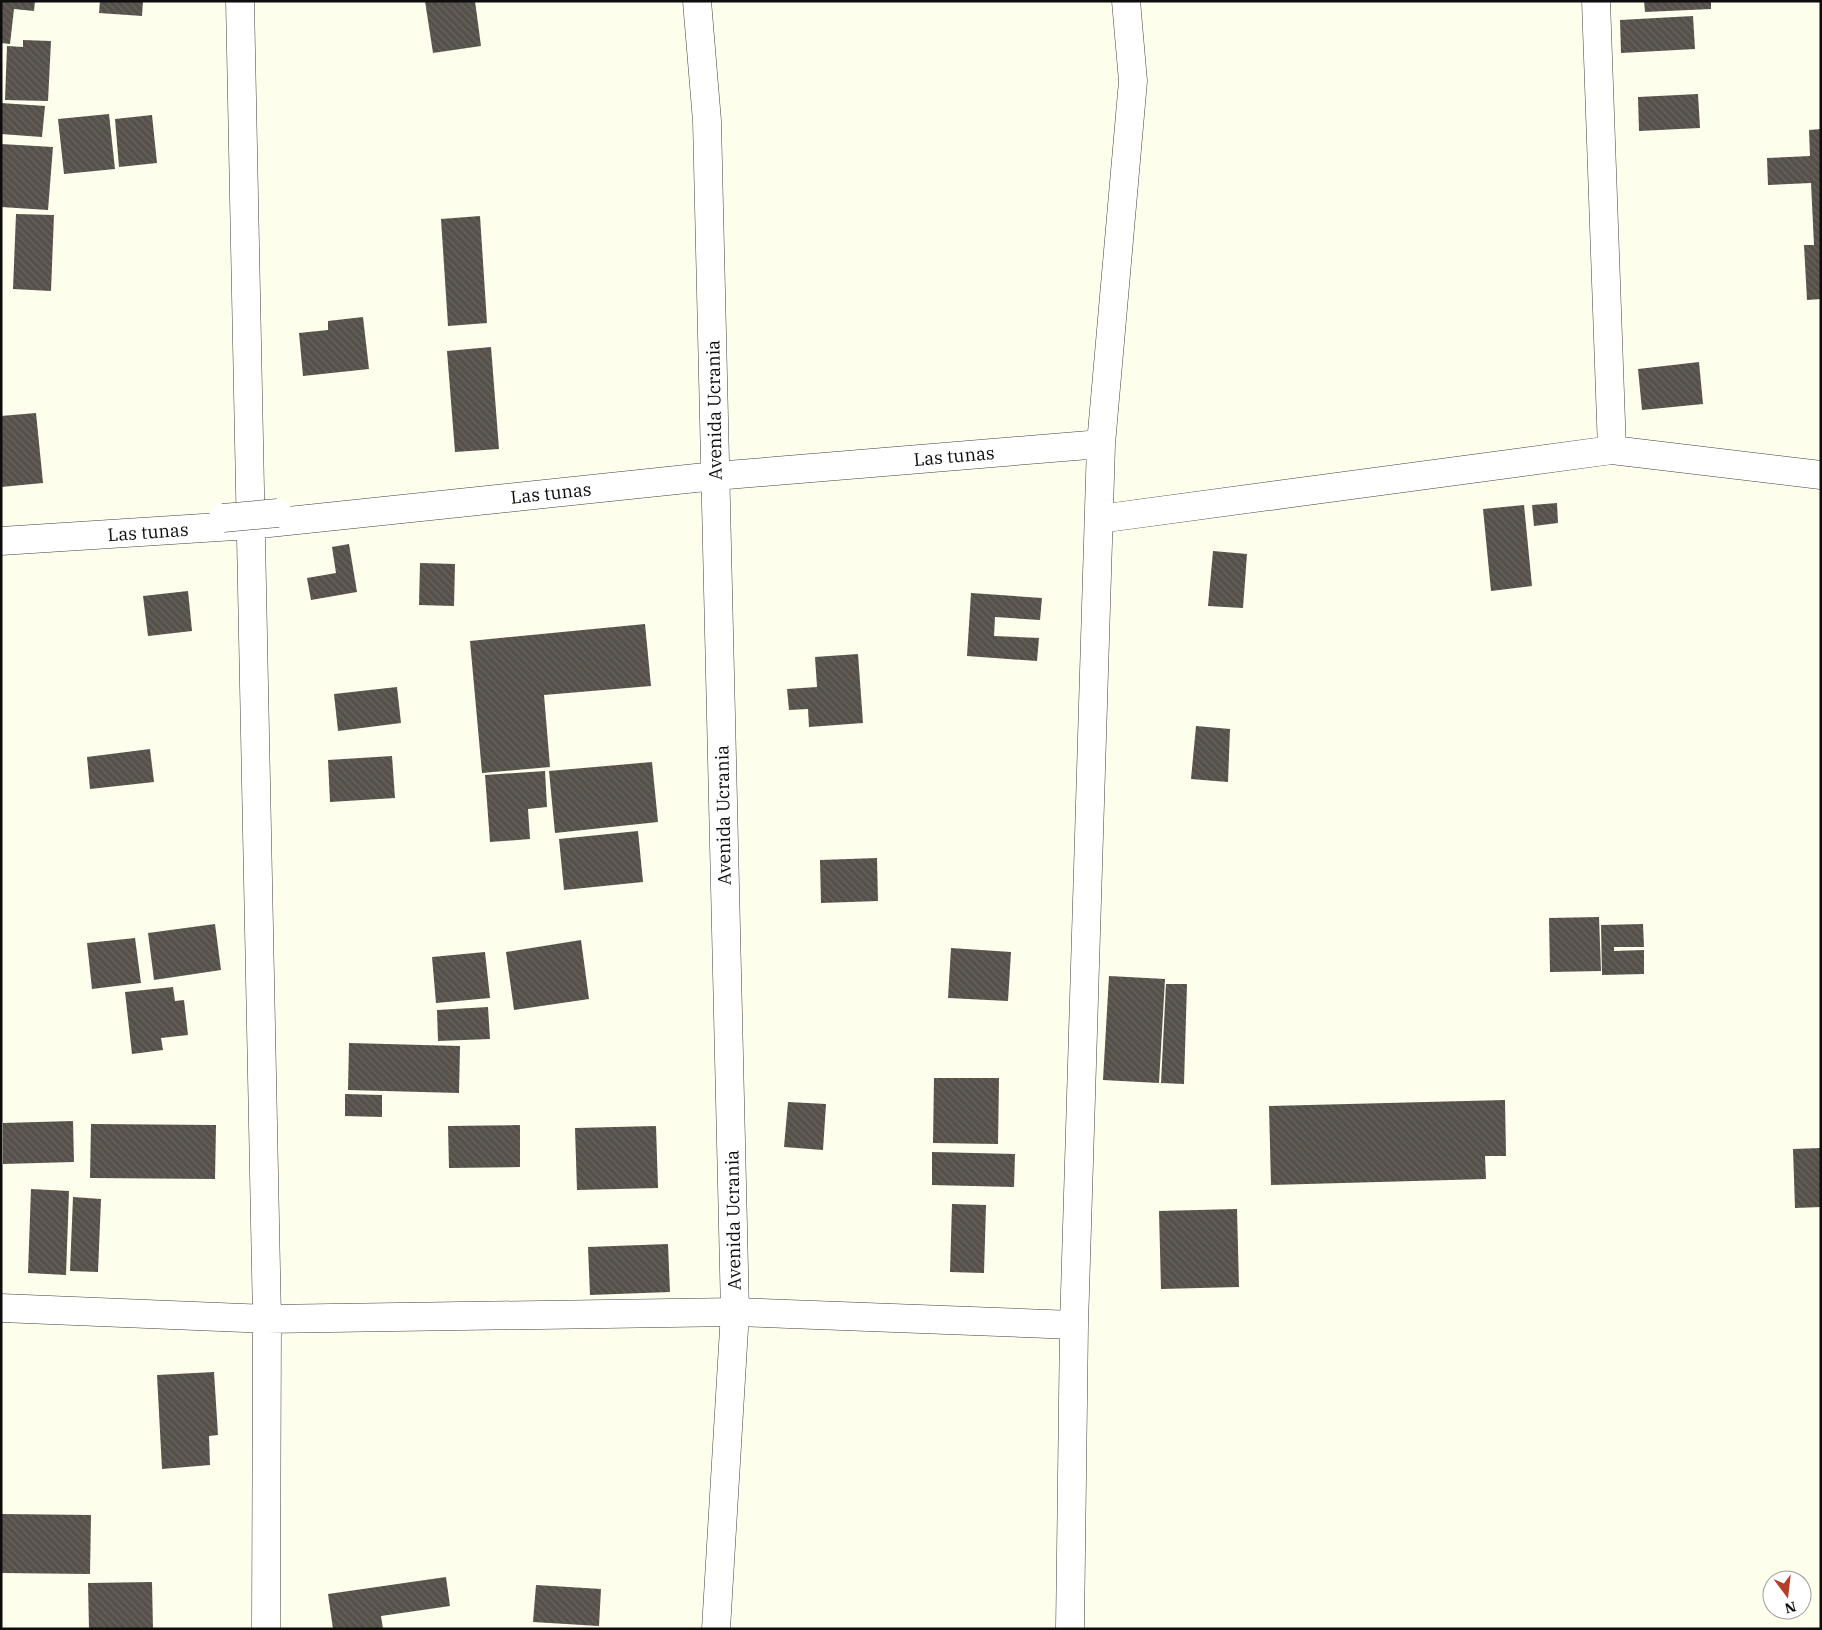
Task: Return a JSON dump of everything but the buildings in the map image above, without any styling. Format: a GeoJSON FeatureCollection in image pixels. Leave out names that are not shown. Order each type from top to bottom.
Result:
{"type":"FeatureCollection","features":[{"type":"Feature","properties":{"kind":"street"},"geometry":{"type":"LineString","coordinates":[[240,1],[267,1318],[266,1629]]}},
{"type":"Feature","properties":{"kind":"street","name":"Avenida Ucrania"},"geometry":{"type":"LineString","coordinates":[[697,1],[706,121],[735,1312],[716,1629]]}},
{"type":"Feature","properties":{"kind":"street"},"geometry":{"type":"LineString","coordinates":[[1070,1629],[1074,1326],[1101,444],[1133,82],[1126,1]]}},
{"type":"Feature","properties":{"kind":"street"},"geometry":{"type":"LineString","coordinates":[[1596,1],[1612,450]]}},
{"type":"Feature","properties":{"kind":"street","name":"Las tunas"},"geometry":{"type":"LineString","coordinates":[[1,541],[250,525],[715,476],[1101,444]]}},
{"type":"Feature","properties":{"kind":"street"},"geometry":{"type":"LineString","coordinates":[[1099,519],[1612,450],[1821,475]]}},
{"type":"Feature","properties":{"kind":"street"},"geometry":{"type":"LineString","coordinates":[[223,518],[278,513]]}},
{"type":"Feature","properties":{"kind":"street"},"geometry":{"type":"LineString","coordinates":[[1,1308],[267,1318],[735,1312],[1074,1326]]}}]}
